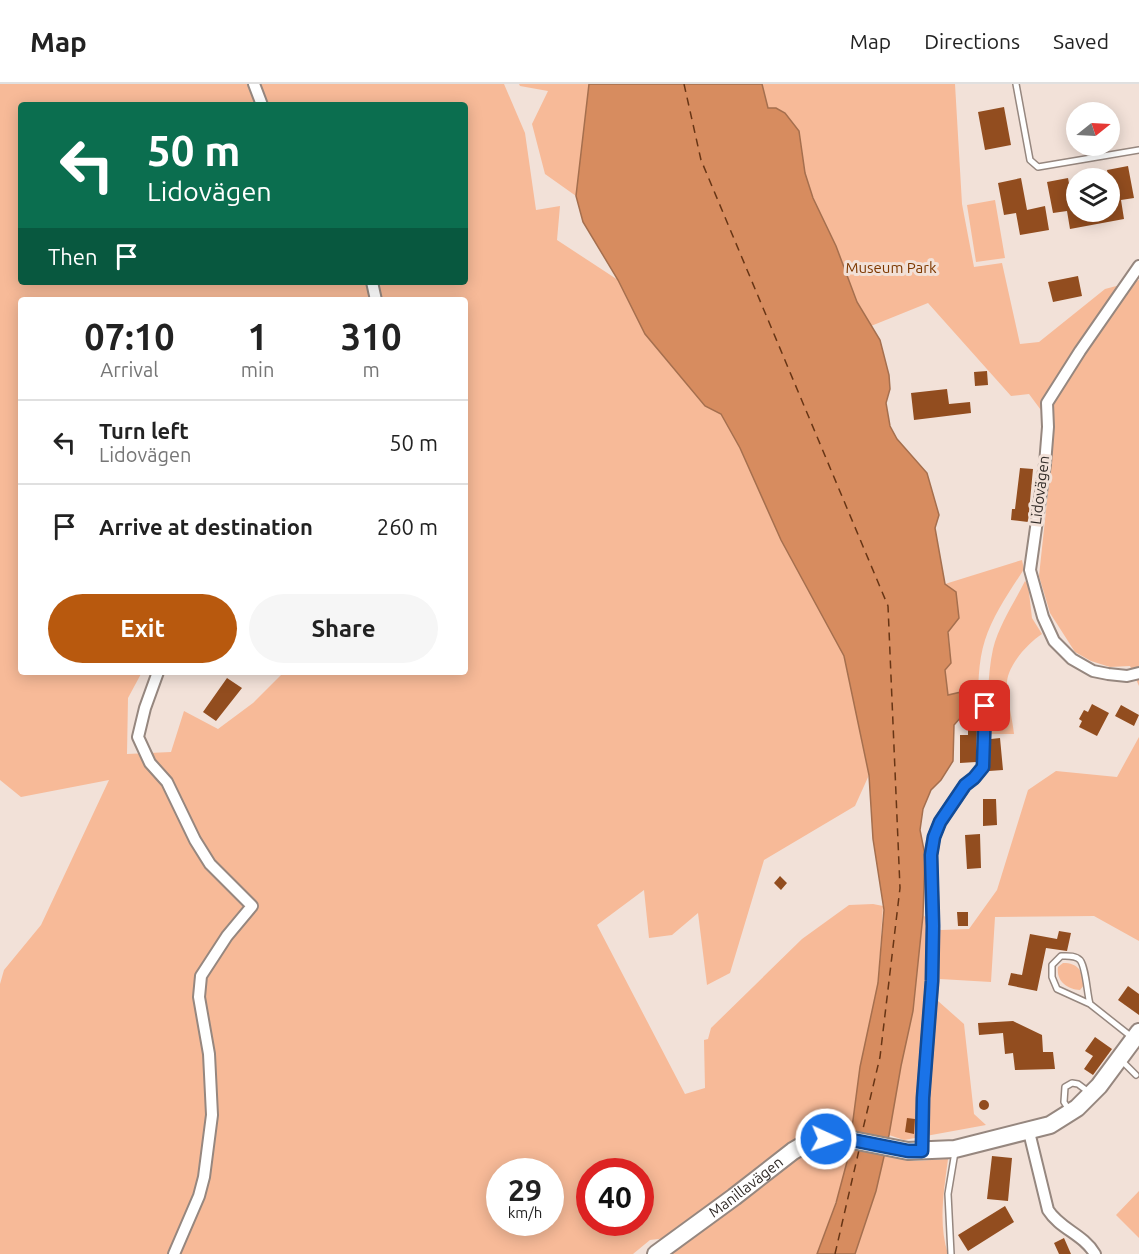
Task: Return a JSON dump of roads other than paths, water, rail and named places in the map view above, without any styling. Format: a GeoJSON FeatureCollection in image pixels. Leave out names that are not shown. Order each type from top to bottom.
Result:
{"type":"FeatureCollection","features":[{"type":"Feature","properties":{"kind":"street"},"geometry":{"type":"LineString","coordinates":[[254,84],[261,102]]}},
{"type":"Feature","properties":{"kind":"street","name":"Lidovägen"},"geometry":{"type":"LineString","coordinates":[[1139,266],[1047,403],[1045,464],[1030,570],[1054,641],[1071,659],[1093,671],[1127,676],[1139,673]]}},
{"type":"Feature","properties":{"kind":"street"},"geometry":{"type":"LineString","coordinates":[[157,675],[138,737],[150,763],[167,782],[195,840],[210,864],[252,906],[227,936],[201,976],[198,997],[209,1054],[213,1115],[199,1196],[174,1254]]}},
{"type":"Feature","properties":{"kind":"street"},"geometry":{"type":"LineString","coordinates":[[913,1151],[923,1098],[932,981],[931,855],[934,837],[940,822],[965,785],[983,767],[985,706]]}},
{"type":"Feature","properties":{"kind":"street","name":"Manillavägen"},"geometry":{"type":"LineString","coordinates":[[657,1254],[793,1150],[813,1142],[837,1137],[913,1151],[955,1149],[1050,1125],[1071,1113],[1091,1094],[1137,1036]]}},
{"type":"Feature","properties":{"kind":"street"},"geometry":{"type":"LineString","coordinates":[[1029,1132],[1048,1210],[1054,1219],[1085,1240],[1095,1254]]}},
{"type":"Feature","properties":{"kind":"lane"},"geometry":{"type":"LineString","coordinates":[[1016,84],[1030,160],[1038,167],[1139,150]]}},
{"type":"Feature","properties":{"kind":"lane"},"geometry":{"type":"LineString","coordinates":[[1090,1004],[1084,968],[1080,960],[1074,956],[1061,956],[1052,965],[1052,977],[1057,989],[1090,1004],[1137,1036]]}},
{"type":"Feature","properties":{"kind":"lane"},"geometry":{"type":"LineString","coordinates":[[1119,1059],[1136,1075]]}},
{"type":"Feature","properties":{"kind":"lane"},"geometry":{"type":"LineString","coordinates":[[1071,1113],[1064,1102],[1065,1088],[1072,1083],[1078,1084],[1091,1094]]}},
{"type":"Feature","properties":{"kind":"lane"},"geometry":{"type":"LineString","coordinates":[[951,1254],[948,1194],[955,1149]]}},
{"type":"Feature","properties":{"kind":"park label","name":"Museum Park"},"geometry":{"type":"Point","coordinates":[891,268]}}]}
